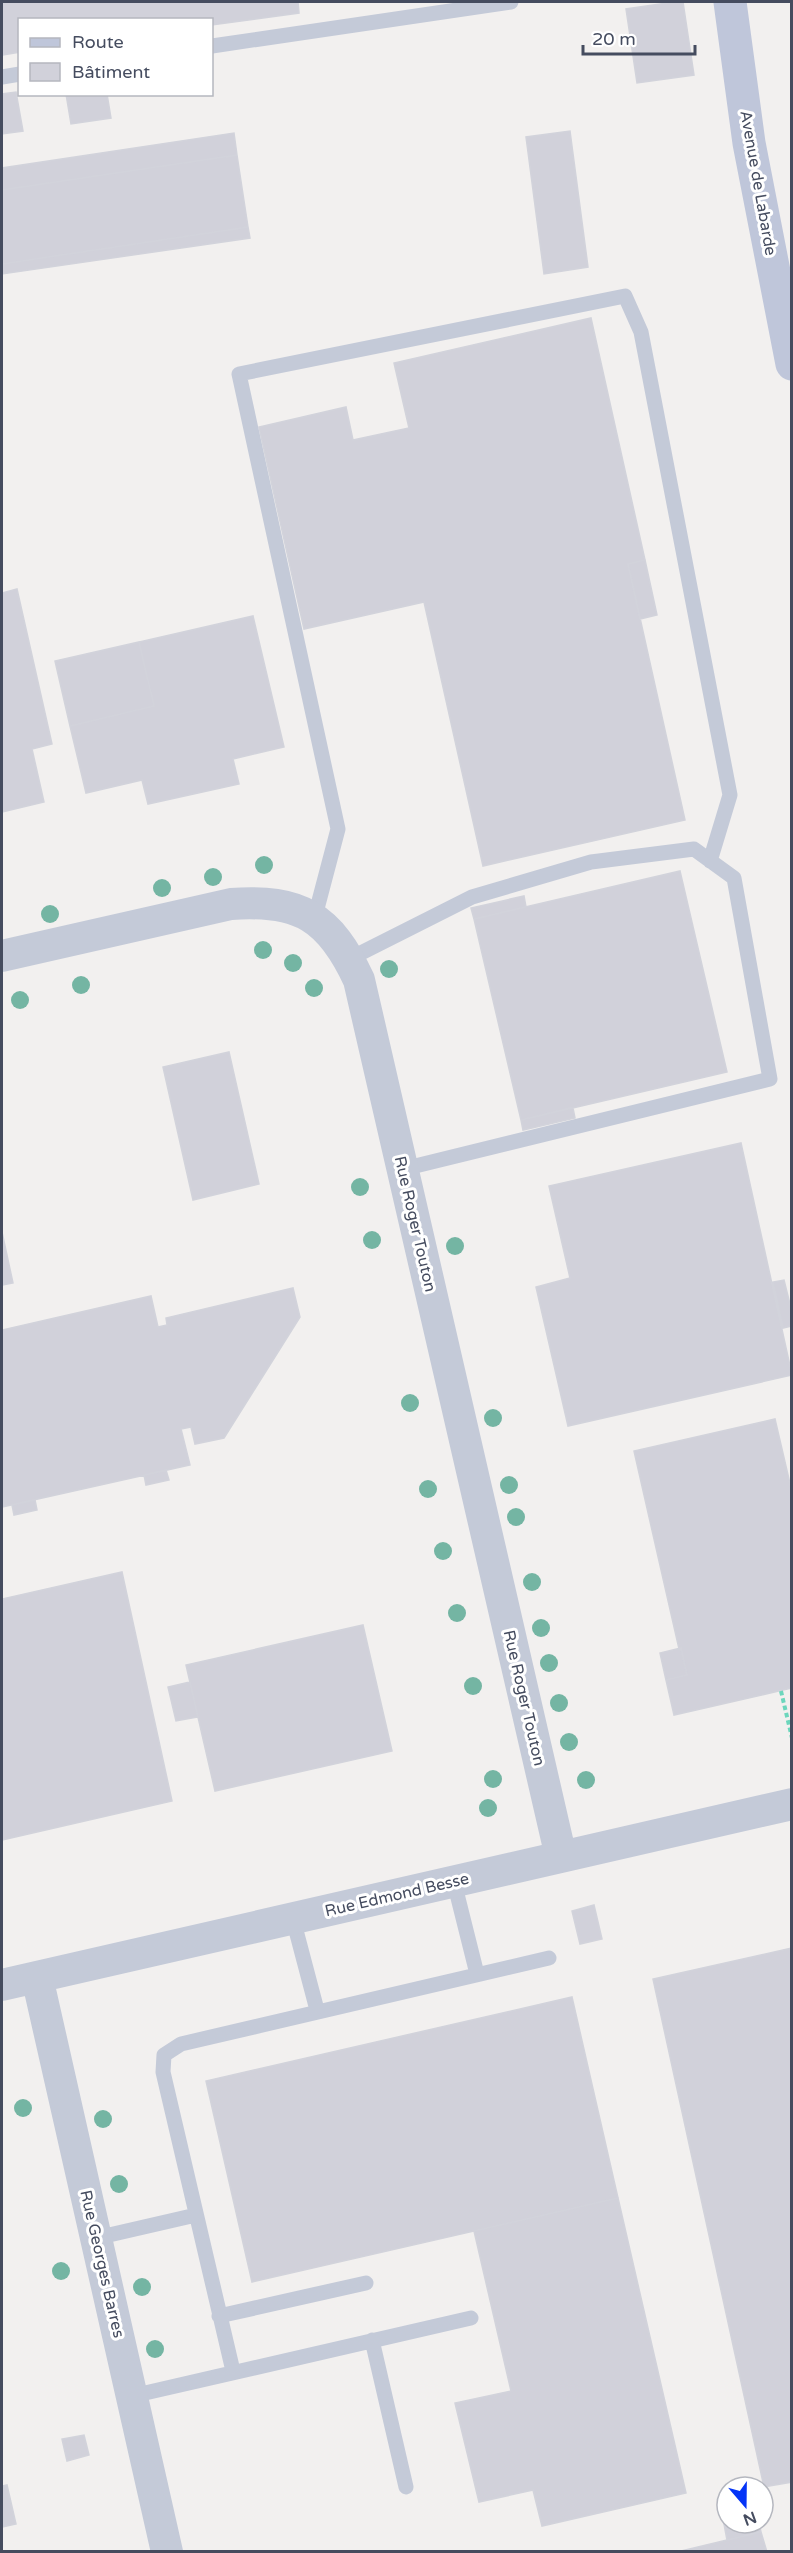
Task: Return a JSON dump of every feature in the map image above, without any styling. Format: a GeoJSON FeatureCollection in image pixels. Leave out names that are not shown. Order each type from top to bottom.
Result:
{"type":"FeatureCollection","features":[{"type":"Feature","properties":{"kind":"main road","name":"Avenue de Labarde"},"geometry":{"type":"LineString","coordinates":[[730,2],[749,143],[792,364]]}},
{"type":"Feature","properties":{"kind":"street","name":"Rue Roger Touton"},"geometry":{"type":"LineString","coordinates":[[2,956],[231,904],[266,901],[296,909],[323,925],[345,950],[360,980],[561,1857]]}},
{"type":"Feature","properties":{"kind":"street","name":"Rue Edmond Besse"},"geometry":{"type":"LineString","coordinates":[[2,1985],[792,1804]]}},
{"type":"Feature","properties":{"kind":"street","name":"Rue Georges Barres"},"geometry":{"type":"LineString","coordinates":[[37,1977],[167,2552]]}},
{"type":"Feature","properties":{"kind":"lane"},"geometry":{"type":"LineString","coordinates":[[213,46],[511,2]]}},
{"type":"Feature","properties":{"kind":"lane"},"geometry":{"type":"LineString","coordinates":[[2,77],[18,74]]}},
{"type":"Feature","properties":{"kind":"lane"},"geometry":{"type":"LineString","coordinates":[[314,920],[338,829],[239,374],[625,296],[641,332],[730,795],[710,861]]}},
{"type":"Feature","properties":{"kind":"lane"},"geometry":{"type":"LineString","coordinates":[[350,959],[472,897],[591,862],[694,849],[734,878],[770,1079],[403,1169]]}},
{"type":"Feature","properties":{"kind":"lane"},"geometry":{"type":"LineString","coordinates":[[454,1882],[477,1974]]}},
{"type":"Feature","properties":{"kind":"lane"},"geometry":{"type":"LineString","coordinates":[[293,1919],[317,2010]]}},
{"type":"Feature","properties":{"kind":"lane"},"geometry":{"type":"LineString","coordinates":[[233,2371],[163,2072],[164,2055],[181,2044],[317,2010],[549,1958]]}},
{"type":"Feature","properties":{"kind":"lane"},"geometry":{"type":"LineString","coordinates":[[96,2238],[196,2216]]}},
{"type":"Feature","properties":{"kind":"lane"},"geometry":{"type":"LineString","coordinates":[[219,2316],[366,2283]]}},
{"type":"Feature","properties":{"kind":"lane"},"geometry":{"type":"LineString","coordinates":[[132,2396],[471,2318]]}},
{"type":"Feature","properties":{"kind":"lane"},"geometry":{"type":"LineString","coordinates":[[372,2340],[406,2487]]}},
{"type":"Feature","properties":{"kind":"path"},"geometry":{"type":"LineString","coordinates":[[782,1691],[792,1738]]}},
{"type":"Feature","properties":{"kind":"building"},"geometry":{"type":"Polygon","coordinates":[[[2,2],[298,2],[299,13],[213,25],[213,18],[18,18],[18,52],[2,55],[2,2]]]}},
{"type":"Feature","properties":{"kind":"building"},"geometry":{"type":"Polygon","coordinates":[[[683,2],[694,75],[637,83],[626,9],[683,2]]]}},
{"type":"Feature","properties":{"kind":"building"},"geometry":{"type":"Polygon","coordinates":[[[16,92],[23,131],[2,134],[2,94],[16,92]]]}},
{"type":"Feature","properties":{"kind":"building"},"geometry":{"type":"Polygon","coordinates":[[[66,96],[107,96],[111,118],[71,124],[66,96]]]}},
{"type":"Feature","properties":{"kind":"building"},"geometry":{"type":"Polygon","coordinates":[[[570,131],[588,267],[544,274],[526,137],[570,131]]]}},
{"type":"Feature","properties":{"kind":"building"},"geometry":{"type":"Polygon","coordinates":[[[234,133],[237,155],[2,190],[2,168],[234,133]]]}},
{"type":"Feature","properties":{"kind":"building"},"geometry":{"type":"Polygon","coordinates":[[[237,155],[248,227],[2,264],[2,190],[237,155]]]}},
{"type":"Feature","properties":{"kind":"building"},"geometry":{"type":"Polygon","coordinates":[[[248,227],[250,238],[2,274],[2,264],[248,227]]]}},
{"type":"Feature","properties":{"kind":"building"},"geometry":{"type":"Polygon","coordinates":[[[591,318],[645,560],[628,564],[685,820],[483,866],[424,602],[304,629],[259,427],[346,407],[353,440],[409,428],[394,363],[591,318]]]}},
{"type":"Feature","properties":{"kind":"building"},"geometry":{"type":"Polygon","coordinates":[[[645,560],[657,615],[640,619],[628,564],[645,560]]]}},
{"type":"Feature","properties":{"kind":"building"},"geometry":{"type":"Polygon","coordinates":[[[17,589],[52,744],[32,749],[44,802],[2,812],[2,593],[17,589]]]}},
{"type":"Feature","properties":{"kind":"building"},"geometry":{"type":"Polygon","coordinates":[[[253,616],[284,747],[233,759],[239,784],[148,804],[142,780],[86,793],[70,726],[154,706],[139,642],[253,616]]]}},
{"type":"Feature","properties":{"kind":"building"},"geometry":{"type":"Polygon","coordinates":[[[139,642],[154,706],[70,726],[55,661],[139,642]]]}},
{"type":"Feature","properties":{"kind":"building"},"geometry":{"type":"Polygon","coordinates":[[[680,871],[727,1072],[521,1120],[474,919],[680,871]]]}},
{"type":"Feature","properties":{"kind":"building"},"geometry":{"type":"Polygon","coordinates":[[[524,896],[526,907],[474,919],[471,908],[524,896]]]}},
{"type":"Feature","properties":{"kind":"building"},"geometry":{"type":"Polygon","coordinates":[[[229,1052],[259,1184],[193,1200],[163,1067],[229,1052]]]}},
{"type":"Feature","properties":{"kind":"building"},"geometry":{"type":"Polygon","coordinates":[[[573,1108],[575,1118],[523,1130],[521,1120],[573,1108]]]}},
{"type":"Feature","properties":{"kind":"building"},"geometry":{"type":"Polygon","coordinates":[[[741,1143],[792,1375],[568,1426],[536,1287],[570,1278],[549,1186],[741,1143]]]}},
{"type":"Feature","properties":{"kind":"building"},"geometry":{"type":"Polygon","coordinates":[[[2,1232],[13,1283],[2,1285],[2,1232]]]}},
{"type":"Feature","properties":{"kind":"building"},"geometry":{"type":"Polygon","coordinates":[[[784,1280],[792,1312],[792,1326],[783,1328],[773,1282],[784,1280]]]}},
{"type":"Feature","properties":{"kind":"building"},"geometry":{"type":"Polygon","coordinates":[[[293,1288],[300,1317],[224,1438],[195,1444],[191,1427],[181,1429],[190,1465],[2,1507],[2,1330],[151,1296],[158,1327],[167,1325],[166,1318],[293,1288]]]}},
{"type":"Feature","properties":{"kind":"building"},"geometry":{"type":"Polygon","coordinates":[[[775,1419],[792,1492],[792,1688],[674,1715],[666,1680],[687,1675],[634,1451],[775,1419]]]}},
{"type":"Feature","properties":{"kind":"building"},"geometry":{"type":"Polygon","coordinates":[[[166,1470],[169,1480],[146,1485],[144,1475],[166,1470]]]}},
{"type":"Feature","properties":{"kind":"building"},"geometry":{"type":"Polygon","coordinates":[[[35,1500],[37,1510],[14,1515],[12,1505],[35,1500]]]}},
{"type":"Feature","properties":{"kind":"building"},"geometry":{"type":"Polygon","coordinates":[[[122,1572],[172,1801],[2,1840],[2,1599],[122,1572]]]}},
{"type":"Feature","properties":{"kind":"building"},"geometry":{"type":"Polygon","coordinates":[[[363,1625],[392,1751],[215,1791],[186,1665],[363,1625]]]}},
{"type":"Feature","properties":{"kind":"building"},"geometry":{"type":"Polygon","coordinates":[[[681,1648],[687,1675],[666,1680],[660,1653],[681,1648]]]}},
{"type":"Feature","properties":{"kind":"building"},"geometry":{"type":"Polygon","coordinates":[[[190,1682],[198,1717],[176,1721],[168,1687],[190,1682]]]}},
{"type":"Feature","properties":{"kind":"building"},"geometry":{"type":"Polygon","coordinates":[[[594,1905],[602,1939],[580,1944],[572,1911],[594,1905]]]}},
{"type":"Feature","properties":{"kind":"building"},"geometry":{"type":"Polygon","coordinates":[[[792,1948],[792,2482],[775,2485],[775,2475],[761,2475],[653,1979],[792,1948]]]}},
{"type":"Feature","properties":{"kind":"building"},"geometry":{"type":"Polygon","coordinates":[[[572,1997],[618,2198],[252,2282],[206,2081],[572,1997]]]}},
{"type":"Feature","properties":{"kind":"building"},"geometry":{"type":"Polygon","coordinates":[[[618,2198],[686,2493],[542,2526],[533,2490],[479,2502],[455,2403],[511,2391],[474,2231],[618,2198]]]}},
{"type":"Feature","properties":{"kind":"building"},"geometry":{"type":"Polygon","coordinates":[[[84,2435],[89,2455],[67,2461],[62,2439],[84,2435]]]}},
{"type":"Feature","properties":{"kind":"building"},"geometry":{"type":"Polygon","coordinates":[[[7,2485],[16,2524],[2,2527],[2,2486],[7,2485]]]}},
{"type":"Feature","properties":{"kind":"building"},"geometry":{"type":"Polygon","coordinates":[[[726,2535],[748,2535],[727,2540],[726,2535]]]}},
{"type":"Feature","properties":{"kind":"building"},"geometry":{"type":"Polygon","coordinates":[[[748,2535],[762,2535],[767,2552],[677,2552],[748,2535]]]}}]}
